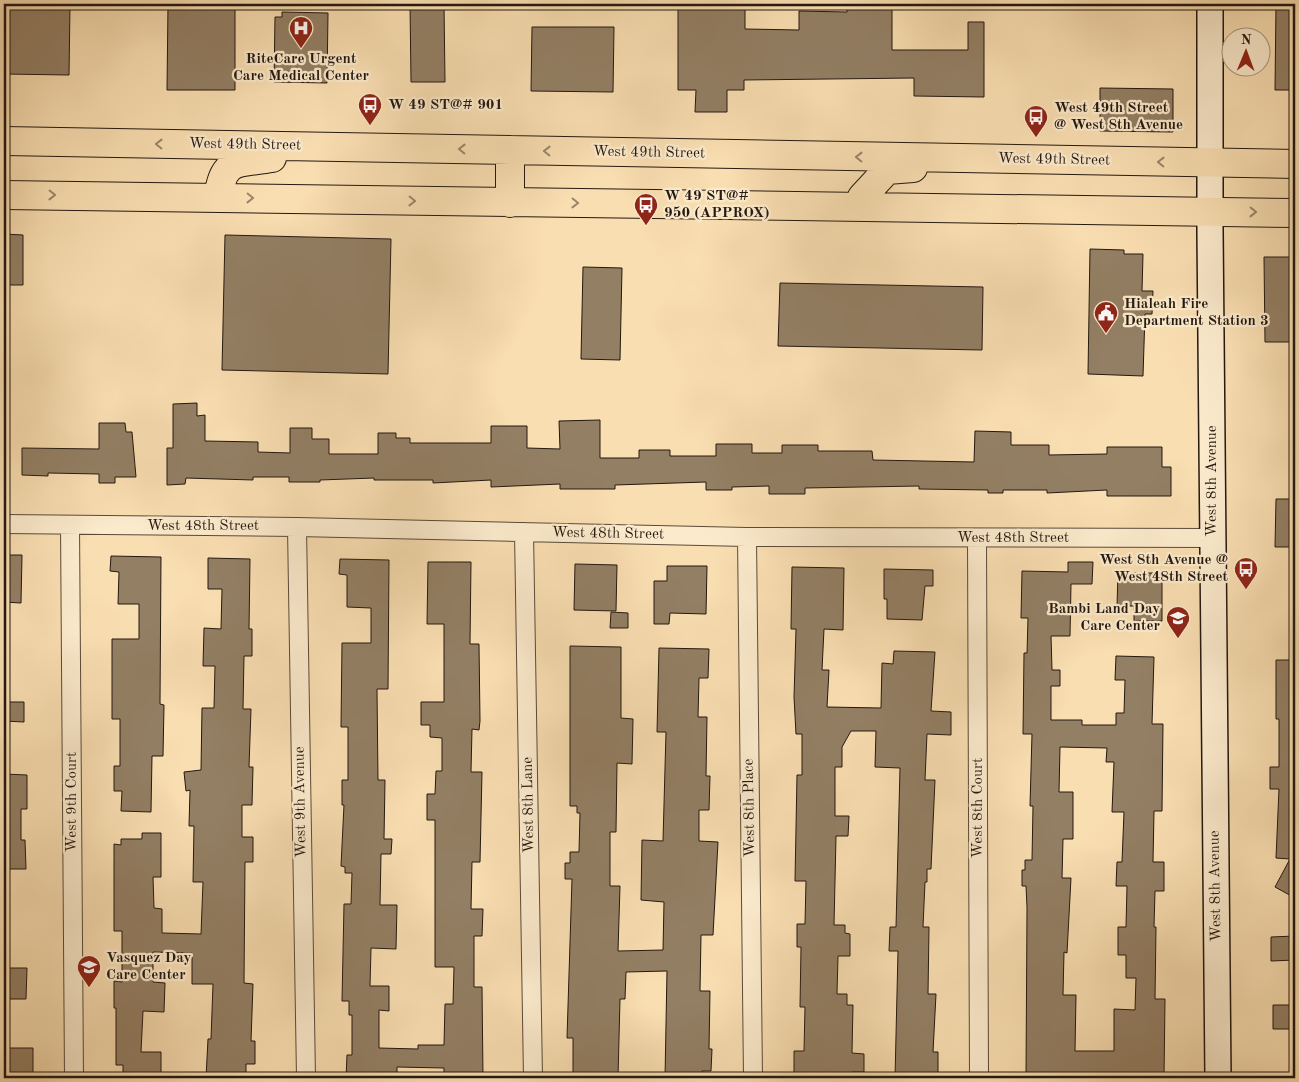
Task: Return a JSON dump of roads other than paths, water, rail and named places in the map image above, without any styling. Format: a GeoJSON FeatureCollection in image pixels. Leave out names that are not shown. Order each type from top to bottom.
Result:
{"type":"FeatureCollection","features":[{"type":"Feature","properties":{"kind":"main road","name":"West 49th Street"},"geometry":{"type":"LineString","coordinates":[[4,140],[1295,164]]}},
{"type":"Feature","properties":{"kind":"main road"},"geometry":{"type":"LineString","coordinates":[[218,198],[221,178],[226,169],[235,164],[340,147]]}},
{"type":"Feature","properties":{"kind":"main road"},"geometry":{"type":"LineString","coordinates":[[510,150],[510,203]]}},
{"type":"Feature","properties":{"kind":"main road"},"geometry":{"type":"LineString","coordinates":[[860,206],[862,197],[888,170],[899,168],[971,169],[1009,159]]}},
{"type":"Feature","properties":{"kind":"main road"},"geometry":{"type":"LineString","coordinates":[[4,195],[1295,213]]}},
{"type":"Feature","properties":{"kind":"street","name":"West 8th Avenue"},"geometry":{"type":"LineString","coordinates":[[1210,4],[1210,212],[1218,1078]]}},
{"type":"Feature","properties":{"kind":"street","name":"West 48th Street"},"geometry":{"type":"LineString","coordinates":[[4,524],[297,527],[747,537],[1213,538]]}},
{"type":"Feature","properties":{"kind":"street","name":"West 9th Court"},"geometry":{"type":"LineString","coordinates":[[70,525],[74,1078]]}},
{"type":"Feature","properties":{"kind":"street","name":"West 9th Avenue"},"geometry":{"type":"LineString","coordinates":[[297,527],[306,1078]]}},
{"type":"Feature","properties":{"kind":"street","name":"West 8th Lane"},"geometry":{"type":"LineString","coordinates":[[524,532],[533,1078]]}},
{"type":"Feature","properties":{"kind":"street","name":"West 8th Place"},"geometry":{"type":"LineString","coordinates":[[747,537],[754,1078]]}},
{"type":"Feature","properties":{"kind":"street","name":"West 8th Court"},"geometry":{"type":"LineString","coordinates":[[977,538],[980,1078]]}},
{"type":"Feature","properties":{"kind":"place","name":"RiteCare Urgent Care Medical Center"},"geometry":{"type":"Point","coordinates":[301,49]}},
{"type":"Feature","properties":{"kind":"place","name":"W 49 ST@# 901"},"geometry":{"type":"Point","coordinates":[370,126]}},
{"type":"Feature","properties":{"kind":"place","name":"West 49th Street @ West 8th Avenue"},"geometry":{"type":"Point","coordinates":[1036,138]}},
{"type":"Feature","properties":{"kind":"place","name":"W 49 ST@# 950 (APPROX)"},"geometry":{"type":"Point","coordinates":[646,226]}},
{"type":"Feature","properties":{"kind":"place","name":"Hialeah Fire Department Station 3"},"geometry":{"type":"Point","coordinates":[1106,334]}},
{"type":"Feature","properties":{"kind":"place","name":"West 8th Avenue @ West 48th Street"},"geometry":{"type":"Point","coordinates":[1246,590]}},
{"type":"Feature","properties":{"kind":"place","name":"Bambi Land Day Care Center"},"geometry":{"type":"Point","coordinates":[1178,639]}},
{"type":"Feature","properties":{"kind":"place","name":"Vasquez Day Care Center"},"geometry":{"type":"Point","coordinates":[89,988]}}]}
